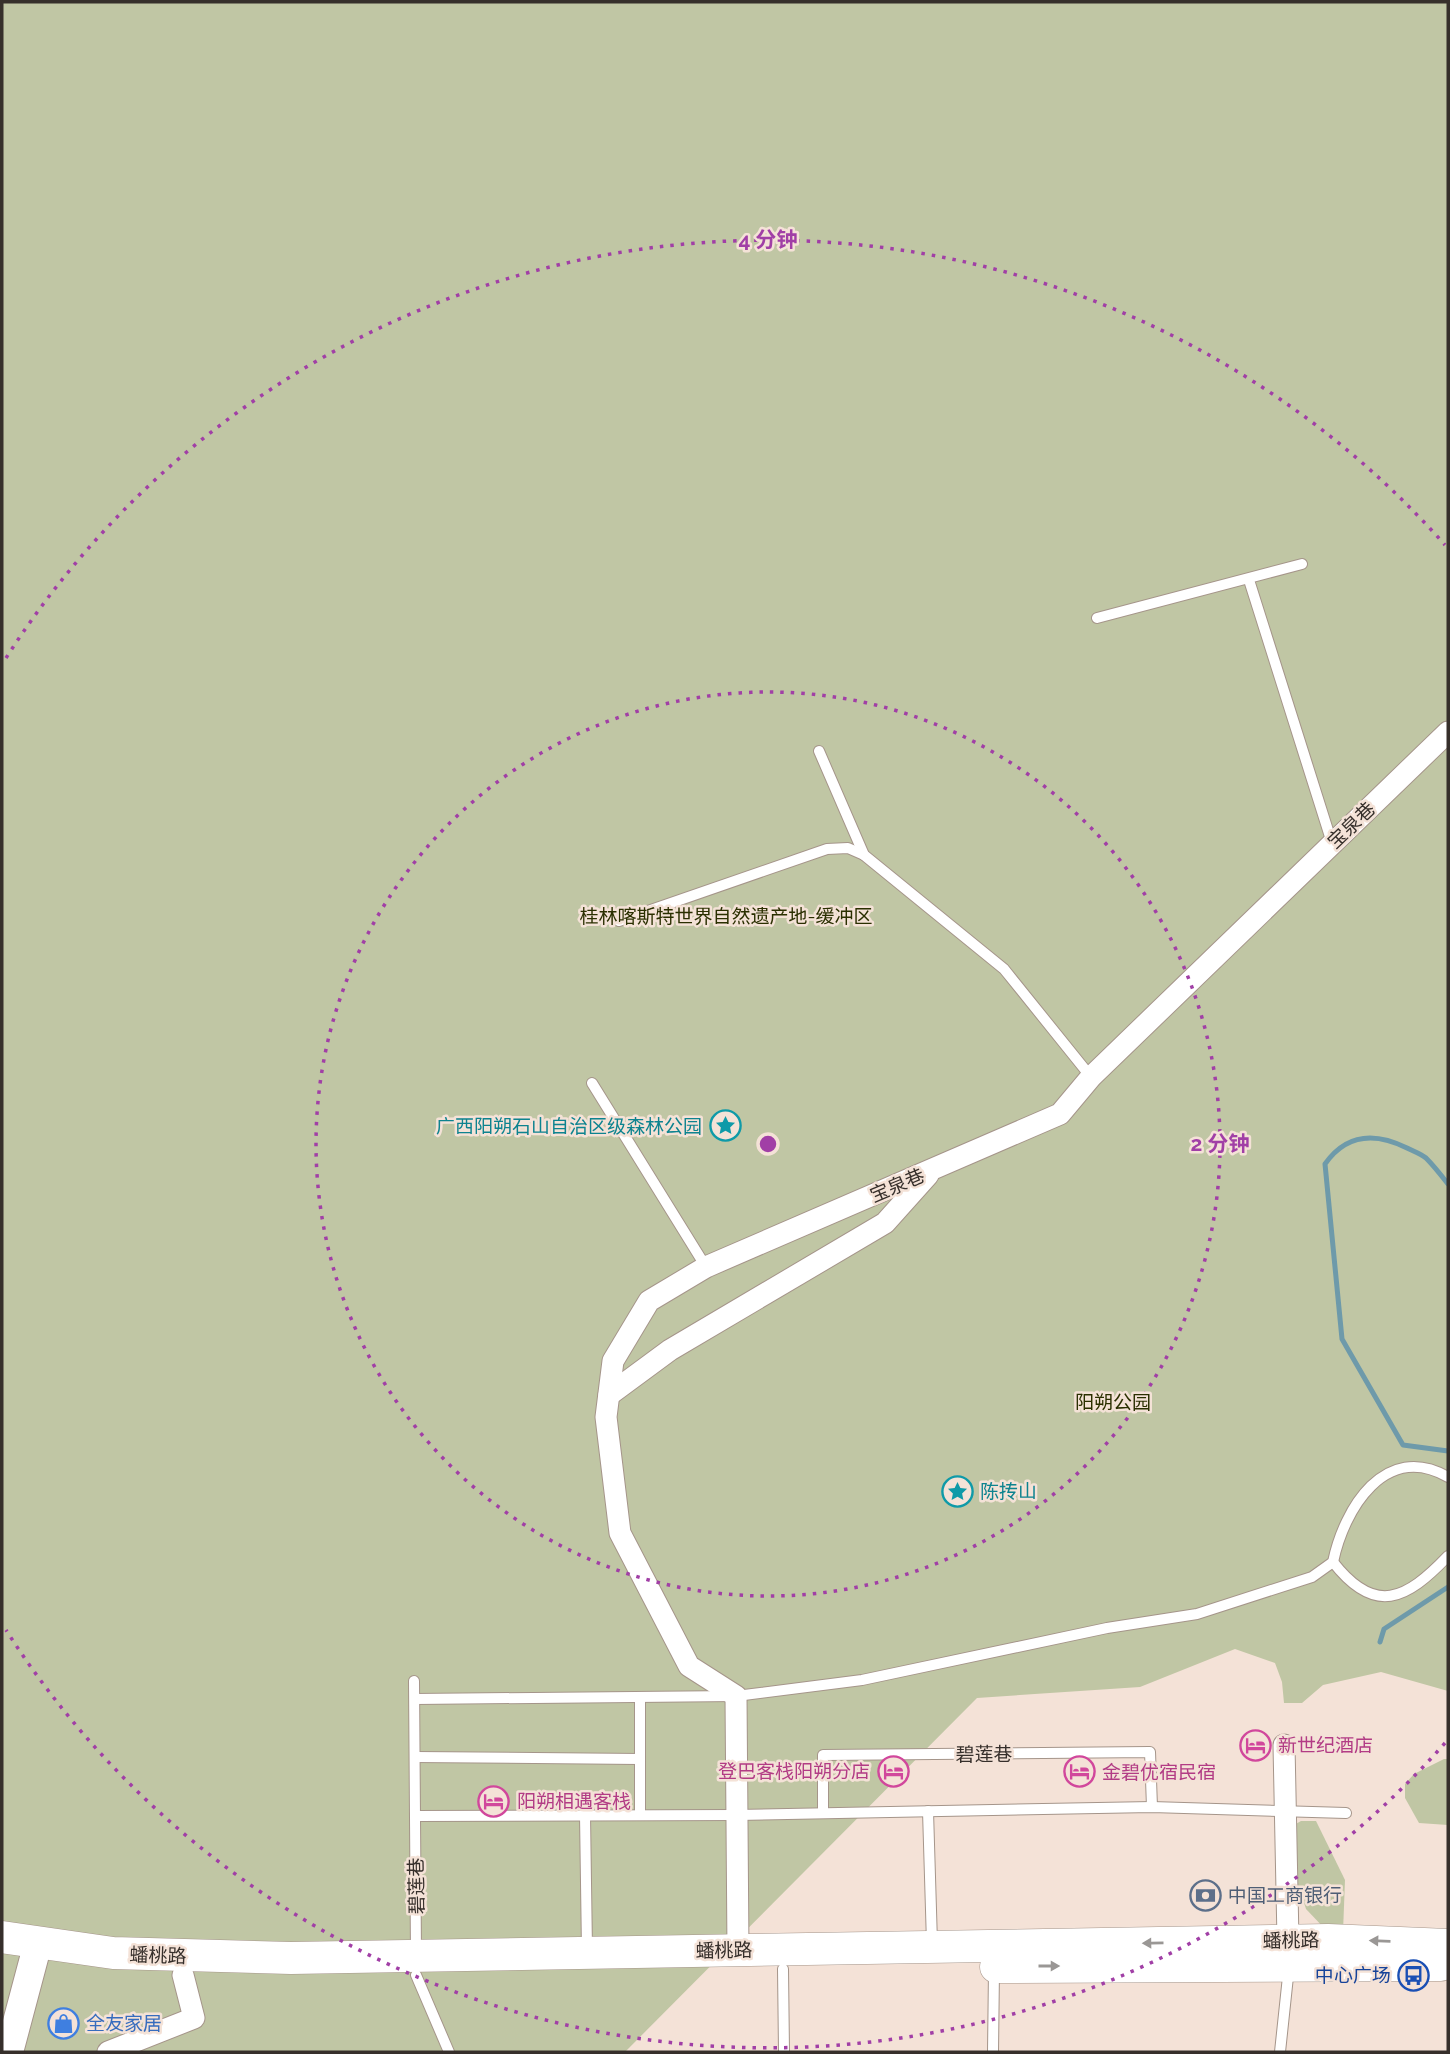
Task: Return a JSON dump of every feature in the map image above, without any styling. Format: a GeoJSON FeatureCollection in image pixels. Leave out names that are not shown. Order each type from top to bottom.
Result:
{"type":"FeatureCollection","features":[{"type":"Feature","properties":{"kind":"main road","name":"蟠桃路"},"geometry":{"type":"LineString","coordinates":[[2,1937],[36,1953],[114,1974],[183,1975],[416,1966],[587,1953],[932,1946],[1289,1952],[1448,1966]]}},
{"type":"Feature","properties":{"kind":"main road","name":"蟠桃路"},"geometry":{"type":"LineString","coordinates":[[2,1958],[36,1953],[113,1953],[416,1966],[783,1969],[994,1967],[1448,1945]]}},
{"type":"Feature","properties":{"kind":"street","name":"宝泉巷"},"geometry":{"type":"LineString","coordinates":[[736,1696],[689,1666],[620,1533],[606,1417],[613,1361],[649,1301],[706,1267],[1060,1114],[1091,1077],[1448,732]]}},
{"type":"Feature","properties":{"kind":"street"},"geometry":{"type":"LineString","coordinates":[[609,1395],[670,1350],[885,1223],[933,1170]]}},
{"type":"Feature","properties":{"kind":"street"},"geometry":{"type":"LineString","coordinates":[[736,1696],[738,1950]]}},
{"type":"Feature","properties":{"kind":"street"},"geometry":{"type":"LineString","coordinates":[[1284,1745],[1289,1952]]}},
{"type":"Feature","properties":{"kind":"street"},"geometry":{"type":"LineString","coordinates":[[9,2052],[36,1953]]}},
{"type":"Feature","properties":{"kind":"street"},"geometry":{"type":"LineString","coordinates":[[108,2052],[194,2018],[183,1975]]}},
{"type":"Feature","properties":{"kind":"lane"},"geometry":{"type":"LineString","coordinates":[[1097,618],[1302,564]]}},
{"type":"Feature","properties":{"kind":"lane"},"geometry":{"type":"LineString","coordinates":[[1249,579],[1332,843]]}},
{"type":"Feature","properties":{"kind":"lane"},"geometry":{"type":"LineString","coordinates":[[820,751],[864,855]]}},
{"type":"Feature","properties":{"kind":"lane"},"geometry":{"type":"LineString","coordinates":[[619,921],[827,849],[848,848],[864,855],[1004,969],[1091,1077]]}},
{"type":"Feature","properties":{"kind":"lane"},"geometry":{"type":"LineString","coordinates":[[592,1083],[706,1267]]}},
{"type":"Feature","properties":{"kind":"lane"},"geometry":{"type":"LineString","coordinates":[[415,1699],[736,1696],[862,1680],[1107,1628],[1197,1614],[1312,1577],[1333,1562],[1338,1540],[1356,1500],[1377,1481],[1393,1472],[1414,1468],[1427,1469],[1448,1477]]}},
{"type":"Feature","properties":{"kind":"lane"},"geometry":{"type":"LineString","coordinates":[[1333,1562],[1351,1585],[1362,1591],[1395,1595],[1414,1587],[1448,1556]]}},
{"type":"Feature","properties":{"kind":"lane","name":"碧莲巷"},"geometry":{"type":"LineString","coordinates":[[414,1681],[416,1966]]}},
{"type":"Feature","properties":{"kind":"lane"},"geometry":{"type":"LineString","coordinates":[[640,1697],[640,1815]]}},
{"type":"Feature","properties":{"kind":"lane","name":"碧莲巷"},"geometry":{"type":"LineString","coordinates":[[824,1813],[823,1755],[1150,1752],[1152,1807]]}},
{"type":"Feature","properties":{"kind":"lane"},"geometry":{"type":"LineString","coordinates":[[415,1757],[640,1759]]}},
{"type":"Feature","properties":{"kind":"lane"},"geometry":{"type":"LineString","coordinates":[[415,1816],[737,1815],[1152,1807],[1286,1809],[1346,1813]]}},
{"type":"Feature","properties":{"kind":"lane"},"geometry":{"type":"LineString","coordinates":[[928,1811],[932,1946]]}},
{"type":"Feature","properties":{"kind":"lane"},"geometry":{"type":"LineString","coordinates":[[585,1815],[587,1953]]}},
{"type":"Feature","properties":{"kind":"lane"},"geometry":{"type":"LineString","coordinates":[[1280,2052],[1289,1952]]}},
{"type":"Feature","properties":{"kind":"lane"},"geometry":{"type":"LineString","coordinates":[[416,1966],[449,2052]]}},
{"type":"Feature","properties":{"kind":"lane"},"geometry":{"type":"LineString","coordinates":[[993,2052],[994,1967]]}},
{"type":"Feature","properties":{"kind":"lane"},"geometry":{"type":"LineString","coordinates":[[783,1969],[784,2052]]}},
{"type":"Feature","properties":{"kind":"green space","name":"桂林喀斯特世界自然遗产地-缓冲区"},"geometry":{"type":"Polygon","coordinates":[[[2,2],[1448,2],[1448,1691],[1381,1672],[1323,1685],[1302,1703],[1284,1703],[1282,1682],[1275,1663],[1235,1649],[1140,1687],[977,1698],[625,2052],[2,2052],[2,2]]]}},
{"type":"Feature","properties":{"kind":"green space"},"geometry":{"type":"Polygon","coordinates":[[[1448,1759],[1448,1825],[1419,1823],[1405,1798],[1405,1784],[1414,1774],[1448,1759]]]}},
{"type":"Feature","properties":{"kind":"green space"},"geometry":{"type":"Polygon","coordinates":[[[1301,1821],[1316,1821],[1345,1880],[1343,1932],[1326,1930],[1306,1909],[1292,1866],[1294,1825],[1301,1821]]]}},
{"type":"Feature","properties":{"kind":"waterway"},"geometry":{"type":"LineString","coordinates":[[1448,1184],[1424,1157],[1395,1143],[1373,1138],[1362,1139],[1342,1147],[1325,1164],[1342,1339],[1403,1445],[1448,1451]]}},
{"type":"Feature","properties":{"kind":"waterway"},"geometry":{"type":"LineString","coordinates":[[1380,1642],[1384,1629],[1448,1587]]}},
{"type":"Feature","properties":{"kind":"place","name":"广西阳朔石山自治区级森林公园"},"geometry":{"type":"Point","coordinates":[725,1126]}},
{"type":"Feature","properties":{"kind":"place","name":"陈抟山"},"geometry":{"type":"Point","coordinates":[957,1491]}},
{"type":"Feature","properties":{"kind":"place","name":"新世纪酒店"},"geometry":{"type":"Point","coordinates":[1255,1745]}},
{"type":"Feature","properties":{"kind":"place","name":"登巴客栈阳朔分店"},"geometry":{"type":"Point","coordinates":[893,1771]}},
{"type":"Feature","properties":{"kind":"place","name":"金碧优宿民宿"},"geometry":{"type":"Point","coordinates":[1079,1772]}},
{"type":"Feature","properties":{"kind":"place","name":"阳朔相遇客栈"},"geometry":{"type":"Point","coordinates":[494,1801]}},
{"type":"Feature","properties":{"kind":"place","name":"中国工商银行"},"geometry":{"type":"Point","coordinates":[1205,1895]}},
{"type":"Feature","properties":{"kind":"place","name":"中心广场"},"geometry":{"type":"Point","coordinates":[1414,1975]}},
{"type":"Feature","properties":{"kind":"place","name":"全友家居"},"geometry":{"type":"Point","coordinates":[63,2023]}},
{"type":"Feature","properties":{"kind":"park label","name":"阳朔公园"},"geometry":{"type":"Point","coordinates":[1113,1402]}}]}
